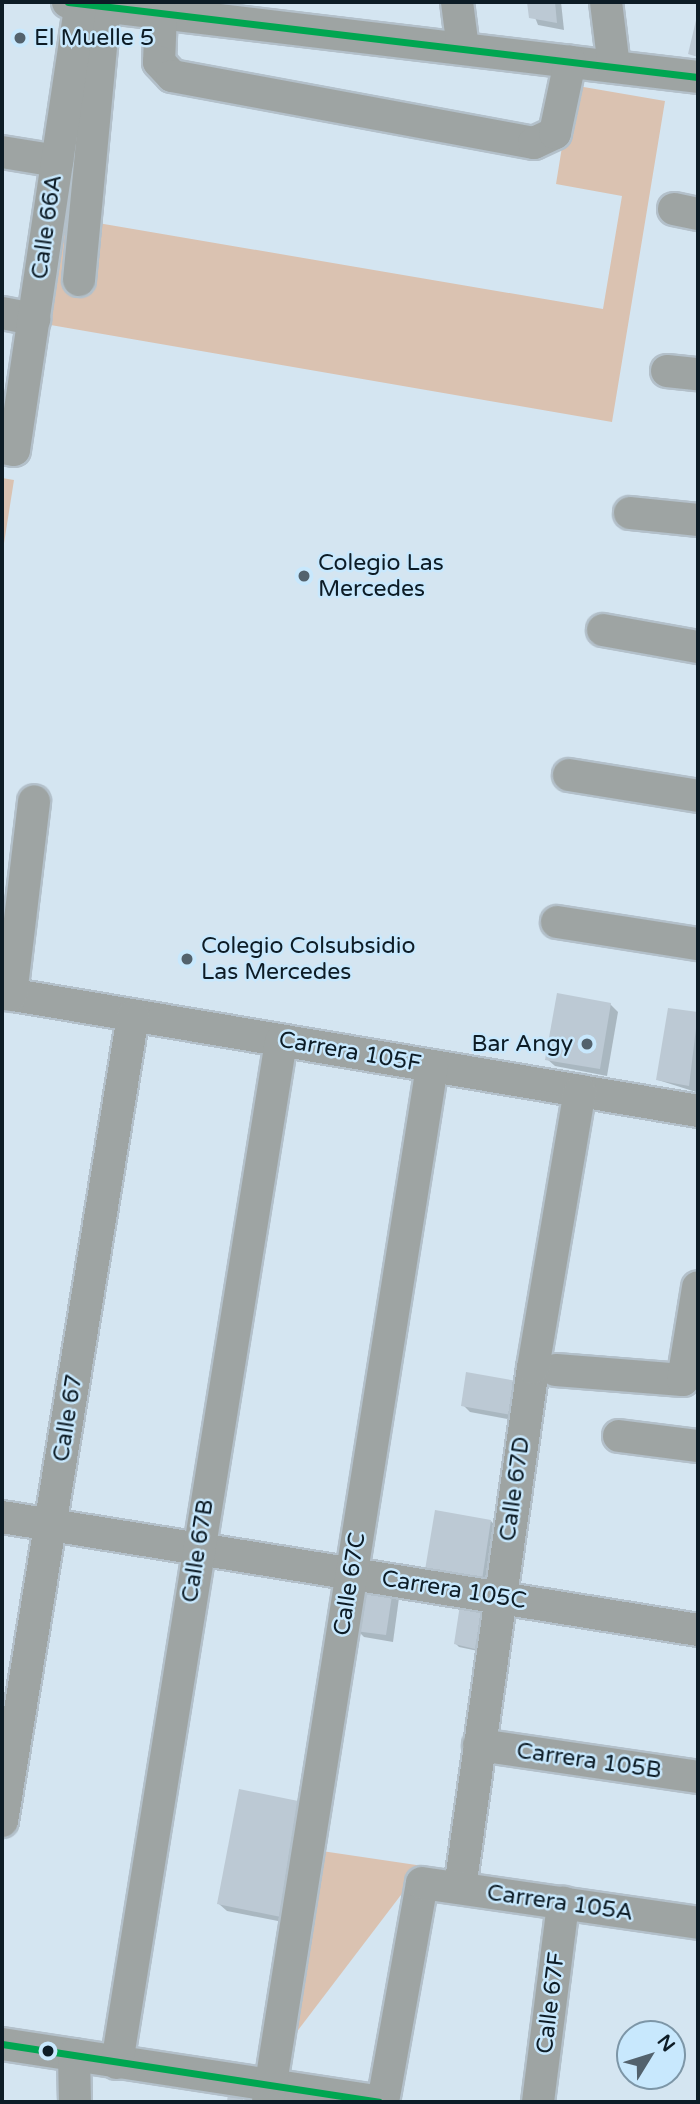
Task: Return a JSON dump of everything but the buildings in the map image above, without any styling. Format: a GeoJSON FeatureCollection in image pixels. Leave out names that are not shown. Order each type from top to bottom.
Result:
{"type":"FeatureCollection","features":[{"type":"Feature","properties":{"kind":"street"},"geometry":{"type":"LineString","coordinates":[[457,2],[463,49]]}},
{"type":"Feature","properties":{"kind":"street"},"geometry":{"type":"LineString","coordinates":[[606,2],[614,67]]}},
{"type":"Feature","properties":{"kind":"street"},"geometry":{"type":"LineString","coordinates":[[114,6],[172,76],[534,143],[555,133],[570,62]]}},
{"type":"Feature","properties":{"kind":"street"},"geometry":{"type":"LineString","coordinates":[[114,6],[297,15],[463,49],[698,77]]}},
{"type":"Feature","properties":{"kind":"street"},"geometry":{"type":"LineString","coordinates":[[79,280],[114,6]]}},
{"type":"Feature","properties":{"kind":"street","name":"Calle 66A"},"geometry":{"type":"LineString","coordinates":[[8,449],[34,319],[57,161],[114,6]]}},
{"type":"Feature","properties":{"kind":"street"},"geometry":{"type":"LineString","coordinates":[[2,152],[57,161]]}},
{"type":"Feature","properties":{"kind":"street"},"geometry":{"type":"LineString","coordinates":[[2,313],[34,319]]}},
{"type":"Feature","properties":{"kind":"street"},"geometry":{"type":"LineString","coordinates":[[667,371],[698,374]]}},
{"type":"Feature","properties":{"kind":"street"},"geometry":{"type":"LineString","coordinates":[[630,513],[698,520]]}},
{"type":"Feature","properties":{"kind":"street"},"geometry":{"type":"LineString","coordinates":[[603,630],[698,648]]}},
{"type":"Feature","properties":{"kind":"street"},"geometry":{"type":"LineString","coordinates":[[569,775],[698,796]]}},
{"type":"Feature","properties":{"kind":"street"},"geometry":{"type":"LineString","coordinates":[[6,994],[34,801]]}},
{"type":"Feature","properties":{"kind":"street"},"geometry":{"type":"LineString","coordinates":[[557,922],[698,944]]}},
{"type":"Feature","properties":{"kind":"street","name":"Carrera 105F"},"geometry":{"type":"LineString","coordinates":[[6,994],[698,1111]]}},
{"type":"Feature","properties":{"kind":"street","name":"Calle 67"},"geometry":{"type":"LineString","coordinates":[[2,1821],[133,1016]]}},
{"type":"Feature","properties":{"kind":"street","name":"Calle 67B"},"geometry":{"type":"LineString","coordinates":[[117,2063],[281,1041]]}},
{"type":"Feature","properties":{"kind":"street","name":"Calle 67C"},"geometry":{"type":"LineString","coordinates":[[269,2095],[432,1066]]}},
{"type":"Feature","properties":{"kind":"street","name":"Calle 67D"},"geometry":{"type":"LineString","coordinates":[[460,1888],[499,1597],[580,1091]]}},
{"type":"Feature","properties":{"kind":"street"},"geometry":{"type":"LineString","coordinates":[[556,1370],[683,1380],[698,1287]]}},
{"type":"Feature","properties":{"kind":"street"},"geometry":{"type":"LineString","coordinates":[[619,1436],[698,1446]]}},
{"type":"Feature","properties":{"kind":"street","name":"Carrera 105C"},"geometry":{"type":"LineString","coordinates":[[2,1517],[698,1630]]}},
{"type":"Feature","properties":{"kind":"street","name":"Carrera 105B"},"geometry":{"type":"LineString","coordinates":[[479,1745],[698,1777]]}},
{"type":"Feature","properties":{"kind":"street","name":"Carrera 105A"},"geometry":{"type":"LineString","coordinates":[[381,2102],[422,1883],[698,1923]]}},
{"type":"Feature","properties":{"kind":"street","name":"Calle 67F"},"geometry":{"type":"LineString","coordinates":[[538,2102],[563,1903]]}},
{"type":"Feature","properties":{"kind":"street"},"geometry":{"type":"LineString","coordinates":[[2,2044],[117,2063],[269,2095],[381,2102]]}},
{"type":"Feature","properties":{"kind":"street"},"geometry":{"type":"LineString","coordinates":[[74,2055],[75,2102]]}},
{"type":"Feature","properties":{"kind":"shaded area"},"geometry":{"type":"Polygon","coordinates":[[[572,85],[665,101],[612,422],[39,323],[57,216],[603,309],[622,196],[556,184],[572,85]]]}},
{"type":"Feature","properties":{"kind":"shaded area"},"geometry":{"type":"Polygon","coordinates":[[[2,478],[14,480],[2,556],[2,478]]]}},
{"type":"Feature","properties":{"kind":"shaded area"},"geometry":{"type":"Polygon","coordinates":[[[315,1850],[423,1866],[286,2046],[315,1850]]]}},
{"type":"Feature","properties":{"kind":"transit line"},"geometry":{"type":"LineString","coordinates":[[68,2],[698,77]]}},
{"type":"Feature","properties":{"kind":"transit line"},"geometry":{"type":"LineString","coordinates":[[2,2044],[379,2102]]}},
{"type":"Feature","properties":{"kind":"place","name":"El Muelle 5"},"geometry":{"type":"Point","coordinates":[20,38]}},
{"type":"Feature","properties":{"kind":"place","name":"Colegio Las Mercedes"},"geometry":{"type":"Point","coordinates":[304,576]}},
{"type":"Feature","properties":{"kind":"place","name":"Colegio Colsubsidio Las Mercedes"},"geometry":{"type":"Point","coordinates":[187,959]}},
{"type":"Feature","properties":{"kind":"place","name":"Bar Angy"},"geometry":{"type":"Point","coordinates":[587,1044]}}]}
